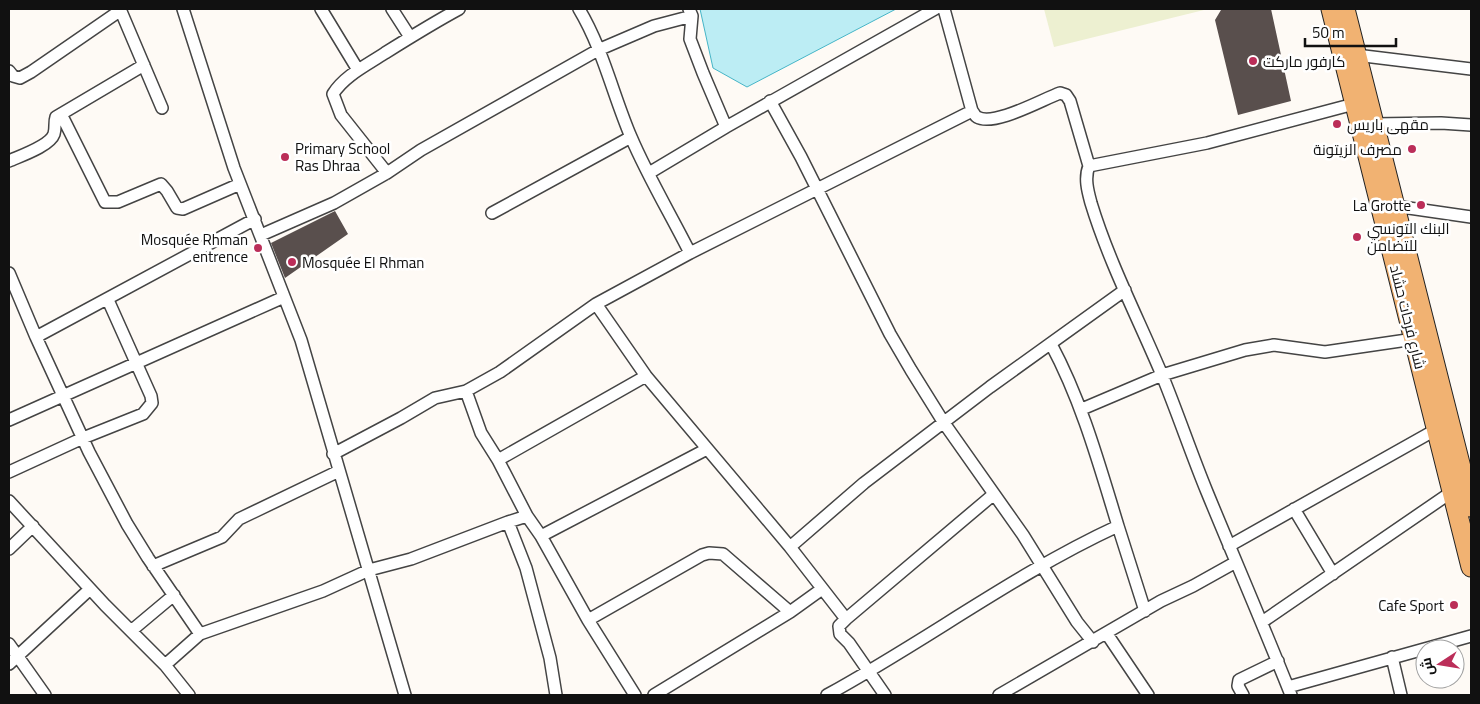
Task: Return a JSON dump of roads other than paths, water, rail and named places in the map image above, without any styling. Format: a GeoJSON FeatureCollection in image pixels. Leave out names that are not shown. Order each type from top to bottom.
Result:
{"type":"FeatureCollection","features":[{"type":"Feature","properties":{"kind":"main road","name":"شارع فرحات حشاد"},"geometry":{"type":"LineString","coordinates":[[1331,9],[1471,567]]}},
{"type":"Feature","properties":{"kind":"main road","name":"شارع فرحات حشاد"},"geometry":{"type":"LineString","coordinates":[[1345,9],[1471,507]]}},
{"type":"Feature","properties":{"kind":"street"},"geometry":{"type":"LineString","coordinates":[[9,71],[13,76],[20,78],[31,72],[120,9],[162,108]]}},
{"type":"Feature","properties":{"kind":"street"},"geometry":{"type":"LineString","coordinates":[[184,9],[240,184],[301,340],[405,695]]}},
{"type":"Feature","properties":{"kind":"street"},"geometry":{"type":"LineString","coordinates":[[321,9],[358,70]]}},
{"type":"Feature","properties":{"kind":"street"},"geometry":{"type":"LineString","coordinates":[[392,9],[410,37]]}},
{"type":"Feature","properties":{"kind":"street"},"geometry":{"type":"LineString","coordinates":[[387,173],[341,115],[333,94],[338,86],[358,70],[458,9]]}},
{"type":"Feature","properties":{"kind":"street"},"geometry":{"type":"LineString","coordinates":[[579,9],[587,22],[631,137],[690,253]]}},
{"type":"Feature","properties":{"kind":"street"},"geometry":{"type":"LineString","coordinates":[[586,9],[587,22]]}},
{"type":"Feature","properties":{"kind":"street"},"geometry":{"type":"LineString","coordinates":[[649,173],[770,101],[935,9]]}},
{"type":"Feature","properties":{"kind":"street"},"geometry":{"type":"LineString","coordinates":[[944,9],[972,111],[978,118],[1000,117],[1060,92],[1066,95],[1070,101],[1089,166],[1086,174],[1090,201],[1102,235],[1162,376],[1229,546],[1290,691],[1392,657],[1471,636]]}},
{"type":"Feature","properties":{"kind":"street"},"geometry":{"type":"LineString","coordinates":[[261,235],[334,203],[387,173],[422,150],[598,50],[654,26],[691,13],[690,39],[726,127]]}},
{"type":"Feature","properties":{"kind":"street"},"geometry":{"type":"LineString","coordinates":[[1356,55],[1471,68]]}},
{"type":"Feature","properties":{"kind":"street"},"geometry":{"type":"LineString","coordinates":[[9,161],[44,144],[52,138],[55,133],[56,117],[144,65]]}},
{"type":"Feature","properties":{"kind":"street"},"geometry":{"type":"LineString","coordinates":[[770,101],[801,157],[890,334],[944,422],[1042,566],[1077,622],[1093,642]]}},
{"type":"Feature","properties":{"kind":"street"},"geometry":{"type":"LineString","coordinates":[[1089,166],[1207,143],[1354,104],[1374,124],[1441,122],[1471,124]]}},
{"type":"Feature","properties":{"kind":"street"},"geometry":{"type":"LineString","coordinates":[[334,454],[435,398],[466,391],[500,372],[596,304],[690,253],[972,111]]}},
{"type":"Feature","properties":{"kind":"street"},"geometry":{"type":"LineString","coordinates":[[61,114],[105,202],[118,202],[161,184],[168,190],[177,208],[183,209],[240,184]]}},
{"type":"Feature","properties":{"kind":"street"},"geometry":{"type":"LineString","coordinates":[[492,213],[631,137]]}},
{"type":"Feature","properties":{"kind":"street"},"geometry":{"type":"LineString","coordinates":[[1395,206],[1471,216]]}},
{"type":"Feature","properties":{"kind":"street"},"geometry":{"type":"LineString","coordinates":[[36,337],[108,300],[255,219]]}},
{"type":"Feature","properties":{"kind":"street"},"geometry":{"type":"LineString","coordinates":[[9,273],[36,337],[83,438],[127,524],[153,566],[200,634]]}},
{"type":"Feature","properties":{"kind":"street"},"geometry":{"type":"LineString","coordinates":[[790,547],[841,501],[990,387],[1125,290]]}},
{"type":"Feature","properties":{"kind":"street"},"geometry":{"type":"LineString","coordinates":[[9,420],[284,297]]}},
{"type":"Feature","properties":{"kind":"street"},"geometry":{"type":"LineString","coordinates":[[9,472],[83,438],[143,414],[152,404],[151,396],[108,300]]}},
{"type":"Feature","properties":{"kind":"street"},"geometry":{"type":"LineString","coordinates":[[596,304],[646,376],[790,547],[846,619]]}},
{"type":"Feature","properties":{"kind":"street"},"geometry":{"type":"LineString","coordinates":[[1082,409],[1162,376],[1245,350],[1274,345],[1325,352],[1414,339]]}},
{"type":"Feature","properties":{"kind":"street"},"geometry":{"type":"LineString","coordinates":[[1051,344],[1067,373],[1082,409],[1145,610]]}},
{"type":"Feature","properties":{"kind":"street"},"geometry":{"type":"LineString","coordinates":[[498,460],[646,376]]}},
{"type":"Feature","properties":{"kind":"street"},"geometry":{"type":"LineString","coordinates":[[466,391],[481,432],[527,516],[541,536],[588,620],[635,695]]}},
{"type":"Feature","properties":{"kind":"street"},"geometry":{"type":"LineString","coordinates":[[1229,546],[1437,429]]}},
{"type":"Feature","properties":{"kind":"street"},"geometry":{"type":"LineString","coordinates":[[541,536],[707,449]]}},
{"type":"Feature","properties":{"kind":"street"},"geometry":{"type":"LineString","coordinates":[[153,566],[222,538],[239,519],[339,471]]}},
{"type":"Feature","properties":{"kind":"street"},"geometry":{"type":"LineString","coordinates":[[1262,622],[1453,491]]}},
{"type":"Feature","properties":{"kind":"street"},"geometry":{"type":"LineString","coordinates":[[885,695],[849,643],[840,634],[840,626],[994,494]]}},
{"type":"Feature","properties":{"kind":"street"},"geometry":{"type":"LineString","coordinates":[[9,501],[90,589],[165,665],[183,693]]}},
{"type":"Feature","properties":{"kind":"street"},"geometry":{"type":"LineString","coordinates":[[1294,509],[1333,574]]}},
{"type":"Feature","properties":{"kind":"street"},"geometry":{"type":"LineString","coordinates":[[165,665],[200,634],[323,591],[369,570],[412,559],[527,516]]}},
{"type":"Feature","properties":{"kind":"street"},"geometry":{"type":"LineString","coordinates":[[508,522],[526,568],[550,658],[556,695]]}},
{"type":"Feature","properties":{"kind":"street"},"geometry":{"type":"LineString","coordinates":[[9,549],[33,526]]}},
{"type":"Feature","properties":{"kind":"street"},"geometry":{"type":"LineString","coordinates":[[827,695],[869,672],[988,596],[1064,552],[1118,526]]}},
{"type":"Feature","properties":{"kind":"street"},"geometry":{"type":"LineString","coordinates":[[588,620],[702,555],[709,553],[723,554],[790,612]]}},
{"type":"Feature","properties":{"kind":"street"},"geometry":{"type":"LineString","coordinates":[[1002,695],[1145,610],[1236,562]]}},
{"type":"Feature","properties":{"kind":"street"},"geometry":{"type":"LineString","coordinates":[[9,664],[90,589]]}},
{"type":"Feature","properties":{"kind":"street"},"geometry":{"type":"LineString","coordinates":[[654,695],[790,612],[822,589]]}},
{"type":"Feature","properties":{"kind":"street"},"geometry":{"type":"LineString","coordinates":[[131,631],[174,595]]}},
{"type":"Feature","properties":{"kind":"street"},"geometry":{"type":"LineString","coordinates":[[1106,634],[1148,695]]}},
{"type":"Feature","properties":{"kind":"street"},"geometry":{"type":"LineString","coordinates":[[9,644],[45,695]]}},
{"type":"Feature","properties":{"kind":"street"},"geometry":{"type":"LineString","coordinates":[[1392,657],[1402,695]]}},
{"type":"Feature","properties":{"kind":"street"},"geometry":{"type":"LineString","coordinates":[[1242,695],[1238,686],[1238,680],[1278,661]]}},
{"type":"Feature","properties":{"kind":"water"},"geometry":{"type":"Polygon","coordinates":[[[700,9],[896,9],[747,87],[713,68],[700,9]]]}},
{"type":"Feature","properties":{"kind":"place","name":"كارفور ماركت"},"geometry":{"type":"Point","coordinates":[1253,61]}},
{"type":"Feature","properties":{"kind":"place","name":"مقهى باريس"},"geometry":{"type":"Point","coordinates":[1337,124]}},
{"type":"Feature","properties":{"kind":"place","name":"مصرف الزيتونة"},"geometry":{"type":"Point","coordinates":[1412,149]}},
{"type":"Feature","properties":{"kind":"place","name":"Primary School Ras Dhraa"},"geometry":{"type":"Point","coordinates":[285,157]}},
{"type":"Feature","properties":{"kind":"place","name":"La Grotte"},"geometry":{"type":"Point","coordinates":[1421,205]}},
{"type":"Feature","properties":{"kind":"place","name":"البنك التونسي للتضامن"},"geometry":{"type":"Point","coordinates":[1357,237]}},
{"type":"Feature","properties":{"kind":"place","name":"Mosquée Rhman entrence"},"geometry":{"type":"Point","coordinates":[258,248]}},
{"type":"Feature","properties":{"kind":"place","name":"Mosquée El Rhman"},"geometry":{"type":"Point","coordinates":[292,262]}},
{"type":"Feature","properties":{"kind":"place","name":"Cafe Sport"},"geometry":{"type":"Point","coordinates":[1454,605]}}]}
